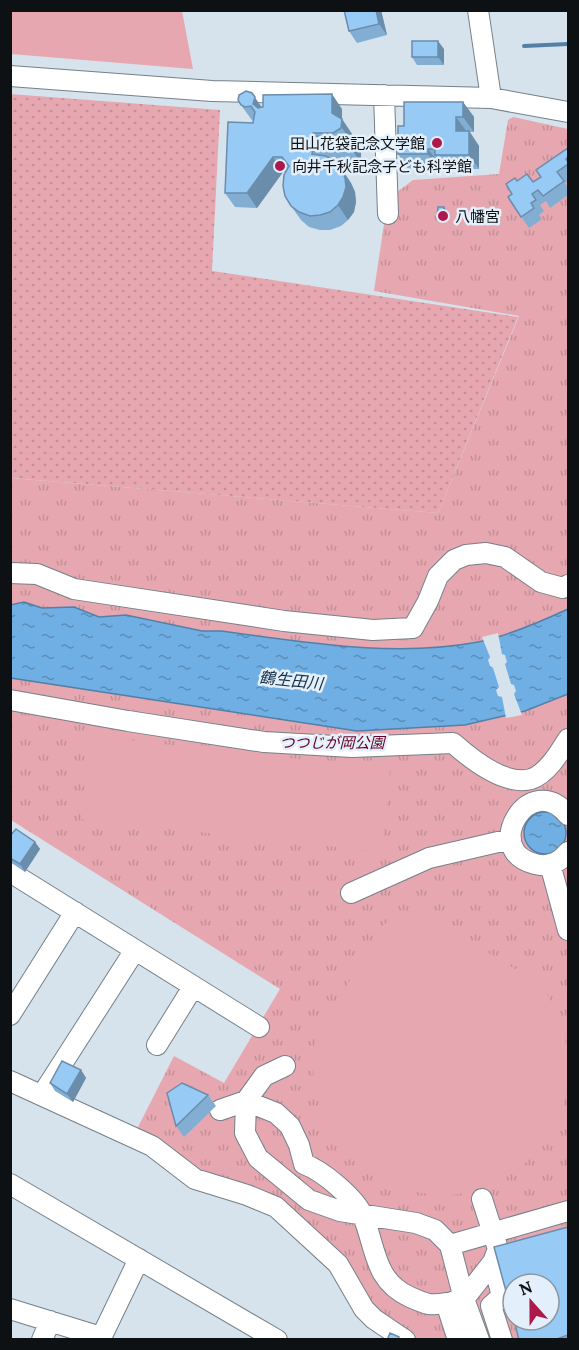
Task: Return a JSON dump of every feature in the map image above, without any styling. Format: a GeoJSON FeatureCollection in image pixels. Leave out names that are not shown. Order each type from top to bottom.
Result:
{"type":"FeatureCollection","features":[{"type":"Feature","properties":{"kind":"street"},"geometry":{"type":"LineString","coordinates":[[478,10],[491,98]]}},
{"type":"Feature","properties":{"kind":"street"},"geometry":{"type":"LineString","coordinates":[[10,76],[212,91],[491,98],[568,112]]}},
{"type":"Feature","properties":{"kind":"street"},"geometry":{"type":"LineString","coordinates":[[384,95],[388,214]]}},
{"type":"Feature","properties":{"kind":"street"},"geometry":{"type":"LineString","coordinates":[[10,573],[37,574],[75,589],[284,621],[373,630],[413,628],[438,576],[454,560],[466,555],[480,553],[505,557],[541,582],[563,588],[568,585]]}},
{"type":"Feature","properties":{"kind":"street"},"geometry":{"type":"LineString","coordinates":[[10,700],[128,721],[264,741],[352,747],[453,743],[477,764],[513,778],[530,779],[540,774],[555,759],[568,739]]}},
{"type":"Feature","properties":{"kind":"street"},"geometry":{"type":"LineString","coordinates":[[568,815],[551,803],[540,802],[529,805],[519,812],[513,822],[511,839],[515,850],[523,859],[533,864],[550,864],[561,860],[568,852]]}},
{"type":"Feature","properties":{"kind":"street"},"geometry":{"type":"LineString","coordinates":[[351,893],[429,858],[511,839]]}},
{"type":"Feature","properties":{"kind":"street"},"geometry":{"type":"LineString","coordinates":[[550,864],[568,930]]}},
{"type":"Feature","properties":{"kind":"street"},"geometry":{"type":"LineString","coordinates":[[13,879],[75,912],[260,1027]]}},
{"type":"Feature","properties":{"kind":"street"},"geometry":{"type":"LineString","coordinates":[[10,1015],[75,912]]}},
{"type":"Feature","properties":{"kind":"street"},"geometry":{"type":"LineString","coordinates":[[42,1095],[135,950]]}},
{"type":"Feature","properties":{"kind":"street"},"geometry":{"type":"LineString","coordinates":[[157,1045],[193,987]]}},
{"type":"Feature","properties":{"kind":"street"},"geometry":{"type":"LineString","coordinates":[[285,1066],[264,1076],[246,1101],[246,1133],[258,1158],[309,1200],[340,1211],[416,1223],[435,1230],[450,1245],[462,1296],[478,1340]]}},
{"type":"Feature","properties":{"kind":"street"},"geometry":{"type":"LineString","coordinates":[[10,1081],[152,1146],[195,1179],[247,1195],[276,1207],[338,1264],[364,1309],[374,1319],[405,1340]]}},
{"type":"Feature","properties":{"kind":"street"},"geometry":{"type":"LineString","coordinates":[[219,1110],[246,1101],[276,1113],[290,1126],[299,1145],[304,1164],[295,1189]]}},
{"type":"Feature","properties":{"kind":"street"},"geometry":{"type":"LineString","coordinates":[[304,1164],[314,1167],[343,1191],[362,1214],[372,1249],[384,1277],[400,1293],[431,1306],[462,1296],[493,1262],[498,1249],[483,1199]]}},
{"type":"Feature","properties":{"kind":"street"},"geometry":{"type":"LineString","coordinates":[[10,1184],[275,1339]]}},
{"type":"Feature","properties":{"kind":"street"},"geometry":{"type":"LineString","coordinates":[[450,1245],[568,1211]]}},
{"type":"Feature","properties":{"kind":"street"},"geometry":{"type":"LineString","coordinates":[[10,1309],[46,1330],[100,1338],[139,1258]]}},
{"type":"Feature","properties":{"kind":"street"},"geometry":{"type":"LineString","coordinates":[[491,1306],[501,1296],[493,1262]]}},
{"type":"Feature","properties":{"kind":"street"},"geometry":{"type":"LineString","coordinates":[[462,1296],[491,1306]]}},
{"type":"Feature","properties":{"kind":"street"},"geometry":{"type":"LineString","coordinates":[[458,1340],[462,1296]]}},
{"type":"Feature","properties":{"kind":"street"},"geometry":{"type":"LineString","coordinates":[[491,1306],[502,1340]]}},
{"type":"Feature","properties":{"kind":"green space"},"geometry":{"type":"Polygon","coordinates":[[[10,11],[182,11],[193,69],[11,54],[10,11]]]}},
{"type":"Feature","properties":{"kind":"green space"},"geometry":{"type":"Polygon","coordinates":[[[10,94],[220,110],[212,271],[518,317],[438,513],[11,478],[10,94]]]}},
{"type":"Feature","properties":{"kind":"green space","name":"つつじが岡公園"},"geometry":{"type":"Polygon","coordinates":[[[513,117],[568,129],[568,1339],[413,1339],[378,1315],[303,1223],[197,1174],[135,1133],[174,1056],[224,1083],[280,989],[11,820],[10,478],[438,513],[519,316],[374,291],[384,224],[380,205],[413,180],[499,174],[508,120],[513,117]]]}},
{"type":"Feature","properties":{"kind":"green space"},"geometry":{"type":"Polygon","coordinates":[[[90,736],[390,769],[381,852],[81,819],[90,736]]]}},
{"type":"Feature","properties":{"kind":"green space"},"geometry":{"type":"Polygon","coordinates":[[[407,914],[431,919],[539,983],[552,1003],[564,1035],[568,1059],[568,1081],[561,1111],[552,1129],[541,1146],[507,1177],[469,1192],[429,1194],[391,1184],[358,1162],[332,1131],[316,1092],[314,1046],[378,929],[391,919],[407,914]]]}},
{"type":"Feature","properties":{"kind":"water","name":"鶴生田川"},"geometry":{"type":"Polygon","coordinates":[[[24,602],[42,608],[74,607],[99,617],[126,615],[202,631],[221,631],[349,647],[414,649],[478,642],[535,624],[568,609],[568,694],[525,711],[465,725],[357,731],[11,678],[10,605],[24,602]]]}},
{"type":"Feature","properties":{"kind":"water"},"geometry":{"type":"Polygon","coordinates":[[[545,812],[553,813],[560,818],[565,825],[565,841],[560,848],[553,853],[545,854],[537,853],[530,848],[525,841],[524,833],[525,825],[530,818],[537,813],[545,812]]]}},
{"type":"Feature","properties":{"kind":"pier"},"geometry":{"type":"Polygon","coordinates":[[[498,633],[502,654],[505,655],[507,662],[505,664],[511,684],[514,685],[516,691],[514,694],[522,715],[506,718],[502,697],[498,696],[496,690],[499,687],[482,637],[498,633]]]}},
{"type":"Feature","properties":{"kind":"building"},"geometry":{"type":"Polygon","coordinates":[[[344,10],[376,10],[379,24],[349,31],[344,10]]]}},
{"type":"Feature","properties":{"kind":"building"},"geometry":{"type":"Polygon","coordinates":[[[412,41],[438,41],[438,57],[412,57],[412,41]]]}},
{"type":"Feature","properties":{"kind":"building","name":"向井千秋記念子ども科学館"},"geometry":{"type":"Polygon","coordinates":[[[246,91],[255,97],[253,104],[258,108],[263,107],[263,95],[332,94],[332,113],[342,119],[341,128],[333,133],[313,133],[313,136],[351,137],[351,148],[313,149],[312,154],[326,156],[335,161],[345,178],[346,187],[343,197],[330,212],[310,216],[291,206],[285,196],[283,186],[284,175],[289,166],[282,157],[273,157],[247,193],[225,193],[228,122],[253,123],[255,112],[251,106],[245,107],[238,100],[239,95],[246,91]]]}},
{"type":"Feature","properties":{"kind":"building"},"geometry":{"type":"Polygon","coordinates":[[[404,102],[463,102],[463,117],[456,117],[456,131],[469,131],[469,155],[435,155],[435,149],[428,149],[428,154],[398,154],[398,126],[404,126],[404,102]]]}},
{"type":"Feature","properties":{"kind":"building"},"geometry":{"type":"Polygon","coordinates":[[[568,148],[566,159],[568,164],[557,172],[564,181],[543,196],[538,190],[532,194],[536,200],[531,203],[534,208],[521,217],[508,197],[512,194],[506,184],[515,178],[517,181],[527,174],[533,182],[541,177],[536,170],[568,148]]]}},
{"type":"Feature","properties":{"kind":"building"},"geometry":{"type":"Polygon","coordinates":[[[438,207],[444,207],[443,218],[437,218],[438,207]]]}},
{"type":"Feature","properties":{"kind":"building"},"geometry":{"type":"Polygon","coordinates":[[[16,829],[35,842],[20,864],[10,858],[10,836],[16,829]]]}},
{"type":"Feature","properties":{"kind":"building"},"geometry":{"type":"Polygon","coordinates":[[[62,1061],[81,1070],[67,1094],[50,1083],[62,1061]]]}},
{"type":"Feature","properties":{"kind":"building"},"geometry":{"type":"Polygon","coordinates":[[[182,1083],[208,1095],[176,1126],[167,1093],[182,1083]]]}},
{"type":"Feature","properties":{"kind":"building"},"geometry":{"type":"Polygon","coordinates":[[[568,1227],[568,1335],[554,1340],[519,1340],[517,1332],[561,1332],[561,1272],[501,1273],[494,1247],[568,1227]]]}},
{"type":"Feature","properties":{"kind":"building"},"geometry":{"type":"Polygon","coordinates":[[[390,1333],[399,1337],[398,1340],[387,1340],[390,1333]]]}},
{"type":"Feature","properties":{"kind":"waterway"},"geometry":{"type":"LineString","coordinates":[[524,46],[568,44]]}},
{"type":"Feature","properties":{"kind":"place","name":"田山花袋記念文学館"},"geometry":{"type":"Point","coordinates":[437,143]}},
{"type":"Feature","properties":{"kind":"place","name":"向井千秋記念子ども科学館"},"geometry":{"type":"Point","coordinates":[280,166]}},
{"type":"Feature","properties":{"kind":"place","name":"八幡宮"},"geometry":{"type":"Point","coordinates":[443,216]}}]}
